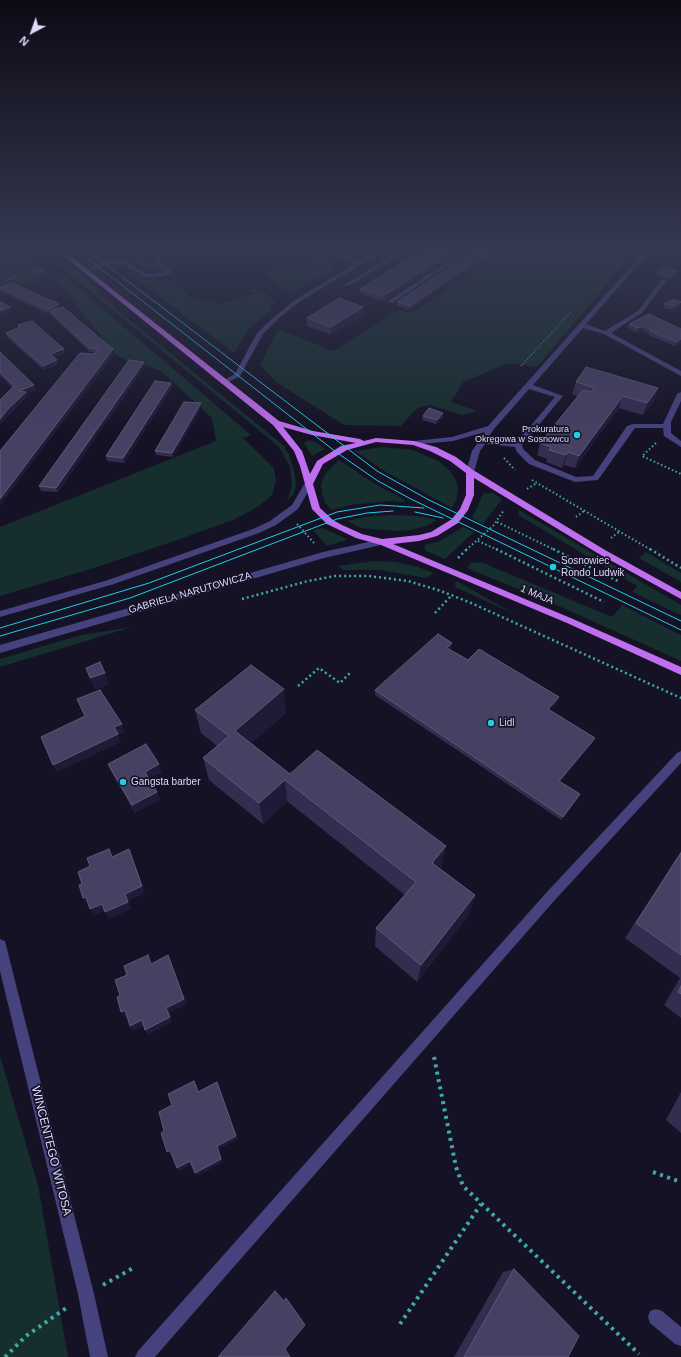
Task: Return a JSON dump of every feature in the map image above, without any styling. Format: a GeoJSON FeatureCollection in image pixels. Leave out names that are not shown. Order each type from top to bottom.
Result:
{"type":"FeatureCollection","features":[{"type":"Feature","properties":{"kind":"main road"},"geometry":{"type":"LineString","coordinates":[[135,310],[276,423],[298,451],[309,483],[312,501],[316,509],[330,522],[354,534],[382,542],[413,539],[434,534],[455,521],[467,505],[470,472]]}},
{"type":"Feature","properties":{"kind":"main road"},"geometry":{"type":"LineString","coordinates":[[276,423],[312,433],[364,442]]}},
{"type":"Feature","properties":{"kind":"main road"},"geometry":{"type":"LineString","coordinates":[[309,483],[320,463],[328,457],[344,448],[364,442],[389,440],[414,443],[433,448],[602,552],[681,596]]}},
{"type":"Feature","properties":{"kind":"main road","name":"1 MAJA"},"geometry":{"type":"LineString","coordinates":[[382,542],[570,621],[681,671]]}},
{"type":"Feature","properties":{"kind":"street"},"geometry":{"type":"LineString","coordinates":[[223,382],[238,376],[256,340],[267,326],[286,310]]}},
{"type":"Feature","properties":{"kind":"street"},"geometry":{"type":"LineString","coordinates":[[470,472],[476,451],[491,428],[595,310]]}},
{"type":"Feature","properties":{"kind":"street"},"geometry":{"type":"LineString","coordinates":[[606,333],[641,310]]}},
{"type":"Feature","properties":{"kind":"street"},"geometry":{"type":"LineString","coordinates":[[582,325],[606,333],[681,374]]}},
{"type":"Feature","properties":{"kind":"street"},"geometry":{"type":"LineString","coordinates":[[518,445],[559,396],[528,386]]}},
{"type":"Feature","properties":{"kind":"street"},"geometry":{"type":"LineString","coordinates":[[681,394],[667,422],[668,434],[681,445]]}},
{"type":"Feature","properties":{"kind":"street"},"geometry":{"type":"LineString","coordinates":[[518,445],[520,450],[532,462],[575,480],[587,480],[595,478],[599,474],[630,428],[634,426],[667,426]]}},
{"type":"Feature","properties":{"kind":"street"},"geometry":{"type":"LineString","coordinates":[[414,443],[453,438],[491,428]]}},
{"type":"Feature","properties":{"kind":"street"},"geometry":{"type":"LineString","coordinates":[[482,441],[502,445],[518,445]]}},
{"type":"Feature","properties":{"kind":"street"},"geometry":{"type":"LineString","coordinates":[[0,614],[111,582],[256,531],[273,523],[294,507],[309,483]]}},
{"type":"Feature","properties":{"kind":"street","name":"GABRIELA NARUTOWICZA"},"geometry":{"type":"LineString","coordinates":[[0,649],[323,555],[382,542]]}},
{"type":"Feature","properties":{"kind":"street"},"geometry":{"type":"LineString","coordinates":[[144,1357],[550,897],[681,756]]}},
{"type":"Feature","properties":{"kind":"street","name":"WINCENTEGO WITOSA"},"geometry":{"type":"LineString","coordinates":[[0,945],[86,1294],[99,1357]]}},
{"type":"Feature","properties":{"kind":"street"},"geometry":{"type":"LineString","coordinates":[[656,1318],[681,1338]]}},
{"type":"Feature","properties":{"kind":"path"},"geometry":{"type":"LineString","coordinates":[[502,445],[502,454],[506,461],[519,472]]}},
{"type":"Feature","properties":{"kind":"path"},"geometry":{"type":"LineString","coordinates":[[642,456],[681,474]]}},
{"type":"Feature","properties":{"kind":"path"},"geometry":{"type":"LineString","coordinates":[[527,477],[681,568]]}},
{"type":"Feature","properties":{"kind":"path"},"geometry":{"type":"LineString","coordinates":[[526,490],[537,483]]}},
{"type":"Feature","properties":{"kind":"path"},"geometry":{"type":"LineString","coordinates":[[454,563],[497,522],[507,506]]}},
{"type":"Feature","properties":{"kind":"path"},"geometry":{"type":"LineString","coordinates":[[576,517],[584,511]]}},
{"type":"Feature","properties":{"kind":"path"},"geometry":{"type":"LineString","coordinates":[[293,520],[318,548]]}},
{"type":"Feature","properties":{"kind":"path"},"geometry":{"type":"LineString","coordinates":[[497,522],[620,582]]}},
{"type":"Feature","properties":{"kind":"path"},"geometry":{"type":"LineString","coordinates":[[611,538],[619,532]]}},
{"type":"Feature","properties":{"kind":"path"},"geometry":{"type":"LineString","coordinates":[[478,541],[604,602]]}},
{"type":"Feature","properties":{"kind":"path"},"geometry":{"type":"LineString","coordinates":[[334,572],[335,576]]}},
{"type":"Feature","properties":{"kind":"path"},"geometry":{"type":"LineString","coordinates":[[242,599],[302,582],[335,576],[394,578],[421,584],[452,595],[681,698]]}},
{"type":"Feature","properties":{"kind":"path"},"geometry":{"type":"LineString","coordinates":[[434,613],[452,595]]}},
{"type":"Feature","properties":{"kind":"path"},"geometry":{"type":"LineString","coordinates":[[298,686],[319,668],[340,683],[351,672]]}},
{"type":"Feature","properties":{"kind":"path"},"geometry":{"type":"LineString","coordinates":[[437,1073],[456,1167],[464,1186],[480,1204],[639,1354]]}},
{"type":"Feature","properties":{"kind":"path"},"geometry":{"type":"LineString","coordinates":[[653,1172],[681,1182]]}},
{"type":"Feature","properties":{"kind":"path"},"geometry":{"type":"LineString","coordinates":[[400,1324],[480,1204]]}},
{"type":"Feature","properties":{"kind":"path"},"geometry":{"type":"LineString","coordinates":[[5,1357],[26,1336],[86,1294],[133,1268]]}},
{"type":"Feature","properties":{"kind":"green space"},"geometry":{"type":"Polygon","coordinates":[[[80,310],[104,310],[251,435],[243,438],[274,468],[276,481],[272,495],[258,507],[233,520],[94,568],[0,596],[0,527],[216,441],[212,418],[161,371],[146,365],[131,363],[115,354],[80,310]]]}},
{"type":"Feature","properties":{"kind":"green space"},"geometry":{"type":"Polygon","coordinates":[[[114,310],[118,310],[284,446],[289,455],[296,483],[294,493],[287,501],[292,486],[290,467],[279,447],[114,310]]]}},
{"type":"Feature","properties":{"kind":"green space"},"geometry":{"type":"Polygon","coordinates":[[[178,310],[270,310],[249,329],[234,353],[178,310]]]}},
{"type":"Feature","properties":{"kind":"green space"},"geometry":{"type":"Polygon","coordinates":[[[398,310],[411,313],[415,310],[585,310],[537,367],[508,363],[463,382],[451,402],[477,411],[462,415],[430,405],[417,408],[401,426],[344,425],[276,382],[260,365],[278,329],[333,351],[398,310]]]}},
{"type":"Feature","properties":{"kind":"green space"},"geometry":{"type":"Polygon","coordinates":[[[309,440],[317,443],[325,449],[312,456],[304,443],[309,440]]]}},
{"type":"Feature","properties":{"kind":"green space"},"geometry":{"type":"Polygon","coordinates":[[[382,447],[413,450],[440,462],[450,471],[456,480],[458,490],[456,501],[452,508],[386,472],[355,451],[382,447]]]}},
{"type":"Feature","properties":{"kind":"green space"},"geometry":{"type":"Polygon","coordinates":[[[339,460],[378,486],[405,500],[403,502],[387,501],[351,505],[331,510],[325,502],[321,484],[325,474],[339,460]]]}},
{"type":"Feature","properties":{"kind":"green space"},"geometry":{"type":"Polygon","coordinates":[[[493,493],[502,499],[483,524],[472,518],[483,494],[493,493]]]}},
{"type":"Feature","properties":{"kind":"green space"},"geometry":{"type":"Polygon","coordinates":[[[519,510],[681,605],[681,615],[632,592],[637,586],[518,515],[519,510]]]}},
{"type":"Feature","properties":{"kind":"green space"},"geometry":{"type":"Polygon","coordinates":[[[390,515],[418,516],[437,520],[426,526],[411,530],[395,531],[361,528],[347,521],[364,517],[390,515]]]}},
{"type":"Feature","properties":{"kind":"green space"},"geometry":{"type":"Polygon","coordinates":[[[463,527],[474,532],[445,559],[426,551],[424,547],[425,545],[440,541],[463,527]]]}},
{"type":"Feature","properties":{"kind":"green space"},"geometry":{"type":"Polygon","coordinates":[[[322,528],[347,540],[327,546],[313,530],[322,528]]]}},
{"type":"Feature","properties":{"kind":"green space"},"geometry":{"type":"Polygon","coordinates":[[[646,552],[681,573],[681,582],[639,558],[646,552]]]}},
{"type":"Feature","properties":{"kind":"green space"},"geometry":{"type":"Polygon","coordinates":[[[375,561],[396,562],[418,567],[434,573],[426,578],[378,570],[344,570],[337,566],[375,561]]]}},
{"type":"Feature","properties":{"kind":"green space"},"geometry":{"type":"Polygon","coordinates":[[[481,562],[612,617],[622,605],[681,635],[681,661],[559,606],[467,568],[471,563],[481,562]]]}},
{"type":"Feature","properties":{"kind":"green space"},"geometry":{"type":"Polygon","coordinates":[[[456,581],[469,588],[516,615],[455,587],[456,581]]]}},
{"type":"Feature","properties":{"kind":"green space"},"geometry":{"type":"Polygon","coordinates":[[[132,627],[0,667],[0,659],[81,635],[132,627]]]}},
{"type":"Feature","properties":{"kind":"green space"},"geometry":{"type":"Polygon","coordinates":[[[0,1056],[38,1185],[68,1357],[0,1357],[0,1056]]]}},
{"type":"Feature","properties":{"kind":"building"},"geometry":{"type":"Polygon","coordinates":[[[67,310],[113,349],[0,499],[0,451],[80,353],[94,354],[98,349],[89,348],[50,311],[67,310]]]}},
{"type":"Feature","properties":{"kind":"building"},"geometry":{"type":"Polygon","coordinates":[[[319,310],[358,310],[331,327],[307,318],[319,310]]]}},
{"type":"Feature","properties":{"kind":"building"},"geometry":{"type":"Polygon","coordinates":[[[649,314],[681,329],[681,339],[676,342],[650,331],[652,330],[644,326],[638,328],[629,324],[649,314]]]}},
{"type":"Feature","properties":{"kind":"building"},"geometry":{"type":"Polygon","coordinates":[[[32,321],[64,349],[50,354],[57,360],[43,366],[6,333],[20,327],[18,325],[32,321]]]}},
{"type":"Feature","properties":{"kind":"building"},"geometry":{"type":"Polygon","coordinates":[[[0,352],[34,385],[19,391],[26,392],[0,419],[0,400],[14,386],[0,372],[0,352]]]}},
{"type":"Feature","properties":{"kind":"building"},"geometry":{"type":"Polygon","coordinates":[[[129,360],[144,362],[56,488],[39,486],[129,360]]]}},
{"type":"Feature","properties":{"kind":"building","name":"Prokuratura Okręgowa w Sosnowcu"},"geometry":{"type":"Polygon","coordinates":[[[586,367],[658,388],[647,403],[623,396],[579,456],[568,452],[566,455],[549,450],[551,447],[540,443],[583,390],[591,392],[595,388],[576,382],[586,367]]]}},
{"type":"Feature","properties":{"kind":"building"},"geometry":{"type":"Polygon","coordinates":[[[155,381],[171,383],[123,458],[106,456],[155,381]]]}},
{"type":"Feature","properties":{"kind":"building"},"geometry":{"type":"Polygon","coordinates":[[[184,402],[201,403],[172,453],[155,451],[184,402]]]}},
{"type":"Feature","properties":{"kind":"building"},"geometry":{"type":"Polygon","coordinates":[[[429,408],[443,413],[437,420],[423,416],[429,408]]]}},
{"type":"Feature","properties":{"kind":"building","name":"Lidl"},"geometry":{"type":"Polygon","coordinates":[[[438,634],[452,643],[447,648],[468,660],[479,649],[559,697],[548,709],[595,738],[559,781],[580,794],[563,817],[375,690],[438,634]]]}},
{"type":"Feature","properties":{"kind":"building"},"geometry":{"type":"Polygon","coordinates":[[[100,662],[105,673],[90,678],[86,668],[100,662]]]}},
{"type":"Feature","properties":{"kind":"building"},"geometry":{"type":"Polygon","coordinates":[[[251,665],[284,689],[235,731],[290,774],[317,750],[446,846],[432,863],[475,895],[421,965],[376,928],[416,882],[285,780],[259,803],[203,758],[229,736],[195,710],[251,665]]]}},
{"type":"Feature","properties":{"kind":"building"},"geometry":{"type":"Polygon","coordinates":[[[100,690],[122,724],[114,727],[118,734],[53,765],[41,737],[85,716],[77,699],[100,690]]]}},
{"type":"Feature","properties":{"kind":"building"},"geometry":{"type":"Polygon","coordinates":[[[146,744],[159,764],[145,772],[157,792],[132,805],[108,764],[146,744]]]}},
{"type":"Feature","properties":{"kind":"building"},"geometry":{"type":"Polygon","coordinates":[[[109,849],[112,857],[129,849],[142,886],[125,894],[128,902],[105,912],[102,904],[90,909],[86,897],[83,898],[79,885],[82,884],[78,872],[90,866],[87,858],[109,849]]]}},
{"type":"Feature","properties":{"kind":"building"},"geometry":{"type":"Polygon","coordinates":[[[681,853],[681,955],[636,923],[681,853]]]}},
{"type":"Feature","properties":{"kind":"building"},"geometry":{"type":"Polygon","coordinates":[[[148,955],[151,964],[168,955],[184,999],[166,1008],[170,1017],[145,1030],[142,1020],[130,1026],[125,1010],[121,1012],[117,997],[120,995],[115,980],[127,975],[124,966],[148,955]]]}},
{"type":"Feature","properties":{"kind":"building"},"geometry":{"type":"Polygon","coordinates":[[[681,986],[681,994],[678,992],[681,986]]]}},
{"type":"Feature","properties":{"kind":"building"},"geometry":{"type":"Polygon","coordinates":[[[194,1081],[198,1092],[217,1082],[236,1136],[217,1146],[221,1159],[195,1173],[190,1161],[177,1168],[170,1150],[167,1152],[161,1133],[164,1131],[159,1112],[172,1105],[168,1094],[194,1081]]]}},
{"type":"Feature","properties":{"kind":"building"},"geometry":{"type":"Polygon","coordinates":[[[514,1269],[579,1336],[568,1357],[464,1357],[514,1269]]]}},
{"type":"Feature","properties":{"kind":"building"},"geometry":{"type":"Polygon","coordinates":[[[275,1291],[284,1301],[286,1298],[305,1325],[285,1349],[290,1357],[218,1357],[275,1291]]]}},
{"type":"Feature","properties":{"kind":"tram line"},"geometry":{"type":"LineString","coordinates":[[154,310],[336,452],[378,481],[409,498],[681,630]]}},
{"type":"Feature","properties":{"kind":"tram line"},"geometry":{"type":"LineString","coordinates":[[166,310],[377,471],[429,500],[681,621]]}},
{"type":"Feature","properties":{"kind":"tram line"},"geometry":{"type":"LineString","coordinates":[[0,628],[149,583],[337,512],[380,505],[424,508]]}},
{"type":"Feature","properties":{"kind":"tram line"},"geometry":{"type":"LineString","coordinates":[[0,636],[130,598],[337,519],[367,513],[393,511]]}},
{"type":"Feature","properties":{"kind":"tram line"},"geometry":{"type":"LineString","coordinates":[[415,512],[443,518]]}},
{"type":"Feature","properties":{"kind":"place","name":"Prokuratura Okręgowa w Sosnowcu"},"geometry":{"type":"Point","coordinates":[577,435]}},
{"type":"Feature","properties":{"kind":"place","name":"Sosnowiec Rondo Ludwik"},"geometry":{"type":"Point","coordinates":[553,567]}},
{"type":"Feature","properties":{"kind":"place","name":"Lidl"},"geometry":{"type":"Point","coordinates":[491,723]}},
{"type":"Feature","properties":{"kind":"place","name":"Gangsta barber"},"geometry":{"type":"Point","coordinates":[123,782]}}]}
